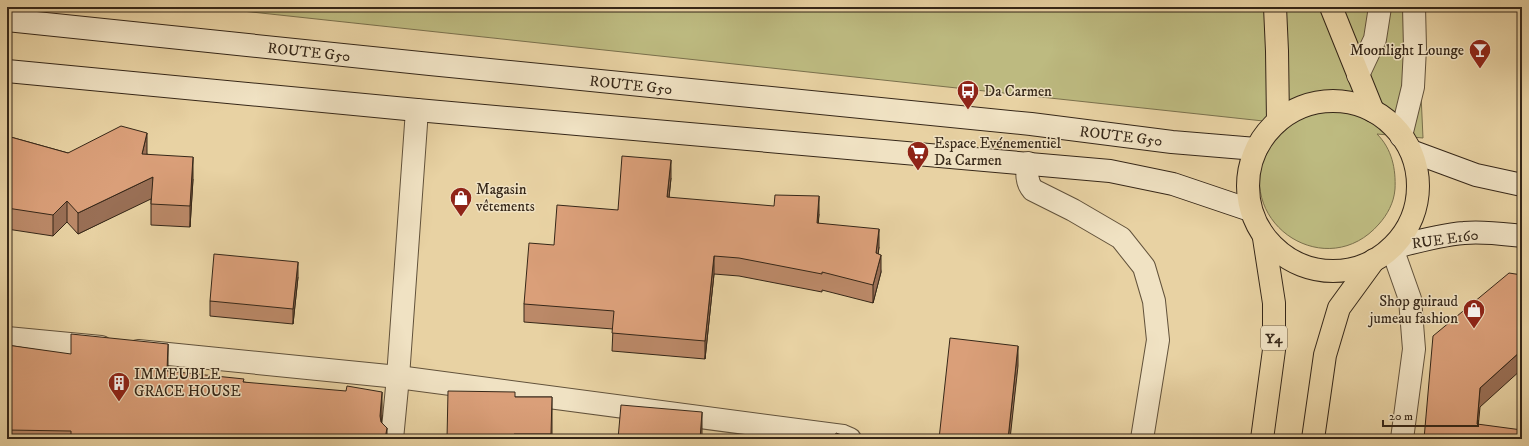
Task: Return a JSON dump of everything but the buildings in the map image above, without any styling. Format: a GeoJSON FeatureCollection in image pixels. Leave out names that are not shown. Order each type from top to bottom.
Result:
{"type":"FeatureCollection","features":[{"type":"Feature","properties":{"kind":"highway"},"geometry":{"type":"LineString","coordinates":[[1275,7],[1278,121]]}},
{"type":"Feature","properties":{"kind":"highway"},"geometry":{"type":"LineString","coordinates":[[1331,7],[1373,111]]}},
{"type":"Feature","properties":{"kind":"highway"},"geometry":{"type":"LineString","coordinates":[[1341,102],[1373,111],[1388,122],[1406,143],[1418,178],[1416,206],[1405,231],[1392,248],[1374,260],[1345,271],[1315,270],[1287,258],[1264,238],[1250,210],[1247,179],[1256,149],[1265,133],[1278,121],[1307,105],[1341,102]]}},
{"type":"Feature","properties":{"kind":"highway","name":"Y4"},"geometry":{"type":"LineString","coordinates":[[1262,439],[1274,350],[1274,303],[1264,238]]}},
{"type":"Feature","properties":{"kind":"highway"},"geometry":{"type":"LineString","coordinates":[[1313,439],[1325,355],[1339,308],[1374,260]]}},
{"type":"Feature","properties":{"kind":"street"},"geometry":{"type":"LineString","coordinates":[[1358,75],[1375,39],[1380,7]]}},
{"type":"Feature","properties":{"kind":"street"},"geometry":{"type":"LineString","coordinates":[[1414,7],[1415,48],[1413,87],[1406,143],[1476,175],[1522,184]]}},
{"type":"Feature","properties":{"kind":"street","name":"ROUTE G50"},"geometry":{"type":"LineString","coordinates":[[7,20],[422,64],[1031,124],[1172,142],[1256,149]]}},
{"type":"Feature","properties":{"kind":"street"},"geometry":{"type":"LineString","coordinates":[[7,71],[417,110],[1028,162],[1110,171],[1165,182],[1250,210]]}},
{"type":"Feature","properties":{"kind":"street"},"geometry":{"type":"LineString","coordinates":[[392,439],[398,377],[417,110]]}},
{"type":"Feature","properties":{"kind":"street"},"geometry":{"type":"LineString","coordinates":[[1028,162],[1027,177],[1029,185],[1033,190],[1073,210],[1120,238],[1144,267],[1154,301],[1158,340],[1142,439]]}},
{"type":"Feature","properties":{"kind":"street","name":"RUE E160"},"geometry":{"type":"LineString","coordinates":[[1392,248],[1432,238],[1465,233],[1492,233],[1522,236]]}},
{"type":"Feature","properties":{"kind":"street"},"geometry":{"type":"LineString","coordinates":[[1392,248],[1410,299],[1414,349],[1402,439]]}},
{"type":"Feature","properties":{"kind":"street"},"geometry":{"type":"LineString","coordinates":[[7,338],[398,377],[836,435],[850,439]]}},
{"type":"Feature","properties":{"kind":"shaded area"},"geometry":{"type":"Polygon","coordinates":[[[205,7],[1417,7],[1423,138],[1377,134],[1390,153],[1395,174],[1395,189],[1392,204],[1385,217],[1379,224],[1358,241],[1336,248],[1313,247],[1292,238],[1275,223],[1263,203],[1259,179],[1265,153],[1277,135],[1291,124],[205,7]]]}},
{"type":"Feature","properties":{"kind":"place","name":"Moonlight Lounge"},"geometry":{"type":"Point","coordinates":[1480,70]}},
{"type":"Feature","properties":{"kind":"place","name":"Da Carmen"},"geometry":{"type":"Point","coordinates":[968,110]}},
{"type":"Feature","properties":{"kind":"place","name":"Espace Evénementiel Da Carmen"},"geometry":{"type":"Point","coordinates":[918,172]}},
{"type":"Feature","properties":{"kind":"place","name":"Magasin vêtements"},"geometry":{"type":"Point","coordinates":[461,218]}},
{"type":"Feature","properties":{"kind":"place","name":"Shop guiraud jumeau fashion"},"geometry":{"type":"Point","coordinates":[1474,330]}},
{"type":"Feature","properties":{"kind":"place","name":"IMMEUBLE GRACE HOUSE"},"geometry":{"type":"Point","coordinates":[119,402]}}]}
